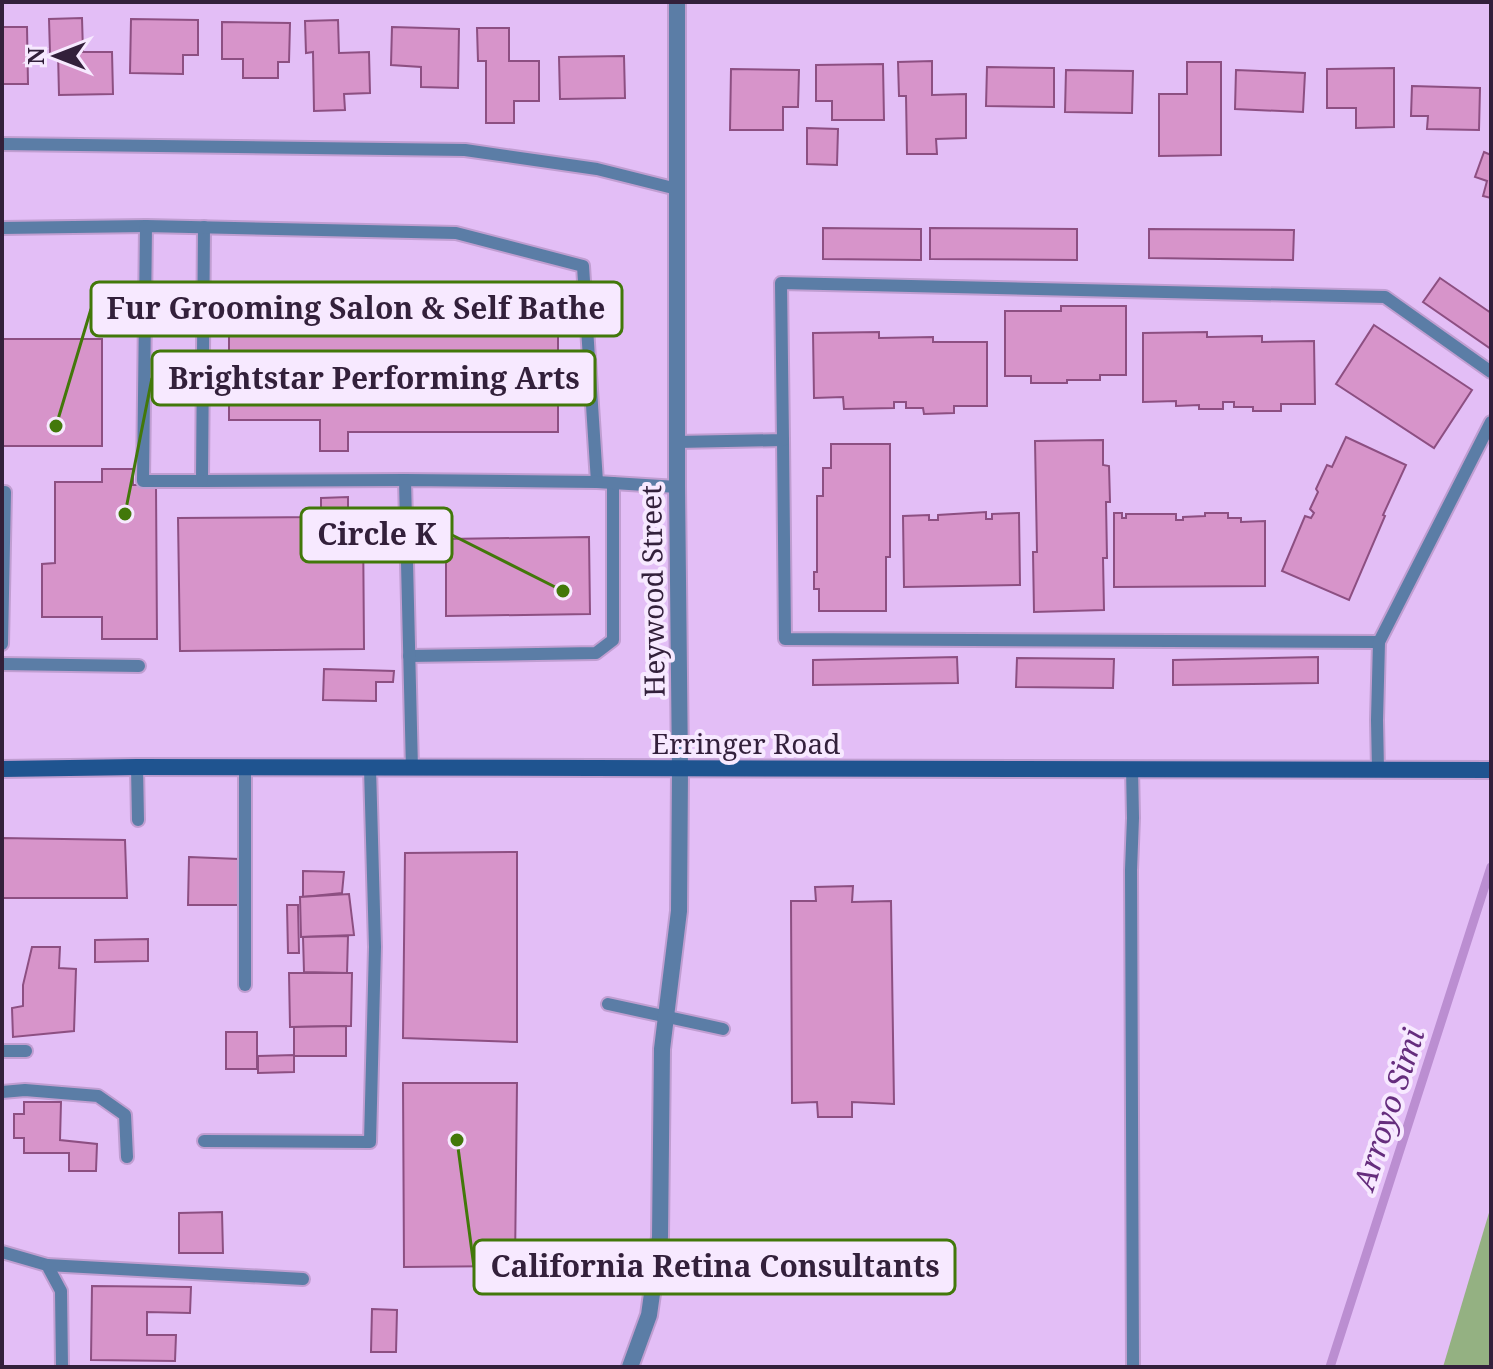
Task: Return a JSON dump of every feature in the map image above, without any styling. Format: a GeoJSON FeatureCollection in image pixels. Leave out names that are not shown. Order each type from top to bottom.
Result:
{"type":"FeatureCollection","features":[{"type":"Feature","properties":{"kind":"main road","name":"Erringer Road"},"geometry":{"type":"LineString","coordinates":[[2,769],[1491,770]]}},
{"type":"Feature","properties":{"kind":"street","name":"Heywood Street"},"geometry":{"type":"LineString","coordinates":[[630,1367],[649,1315],[660,1237],[662,1049],[679,911],[677,2]]}},
{"type":"Feature","properties":{"kind":"lane"},"geometry":{"type":"LineString","coordinates":[[2,144],[465,150],[597,169],[677,189]]}},
{"type":"Feature","properties":{"kind":"lane"},"geometry":{"type":"LineString","coordinates":[[146,226],[143,481],[597,482],[677,487]]}},
{"type":"Feature","properties":{"kind":"lane"},"geometry":{"type":"LineString","coordinates":[[2,228],[146,226],[456,233],[583,266],[597,482]]}},
{"type":"Feature","properties":{"kind":"lane"},"geometry":{"type":"LineString","coordinates":[[202,481],[204,227]]}},
{"type":"Feature","properties":{"kind":"lane"},"geometry":{"type":"LineString","coordinates":[[1379,642],[785,639],[781,283],[1385,297],[1491,372]]}},
{"type":"Feature","properties":{"kind":"lane"},"geometry":{"type":"LineString","coordinates":[[1378,770],[1379,642],[1491,422]]}},
{"type":"Feature","properties":{"kind":"lane"},"geometry":{"type":"LineString","coordinates":[[677,442],[783,440]]}},
{"type":"Feature","properties":{"kind":"lane"},"geometry":{"type":"LineString","coordinates":[[405,480],[412,769]]}},
{"type":"Feature","properties":{"kind":"lane"},"geometry":{"type":"LineString","coordinates":[[409,656],[596,653],[613,640],[613,483]]}},
{"type":"Feature","properties":{"kind":"lane"},"geometry":{"type":"LineString","coordinates":[[2,492],[5,492],[2,644]]}},
{"type":"Feature","properties":{"kind":"lane"},"geometry":{"type":"LineString","coordinates":[[2,664],[139,666]]}},
{"type":"Feature","properties":{"kind":"lane"},"geometry":{"type":"LineString","coordinates":[[137,767],[138,820]]}},
{"type":"Feature","properties":{"kind":"lane"},"geometry":{"type":"LineString","coordinates":[[245,768],[245,985]]}},
{"type":"Feature","properties":{"kind":"lane"},"geometry":{"type":"LineString","coordinates":[[204,1141],[370,1142],[375,947],[370,768]]}},
{"type":"Feature","properties":{"kind":"lane"},"geometry":{"type":"LineString","coordinates":[[1132,768],[1133,1367]]}},
{"type":"Feature","properties":{"kind":"lane"},"geometry":{"type":"LineString","coordinates":[[608,1004],[723,1029]]}},
{"type":"Feature","properties":{"kind":"lane"},"geometry":{"type":"LineString","coordinates":[[2,1051],[26,1051]]}},
{"type":"Feature","properties":{"kind":"lane"},"geometry":{"type":"LineString","coordinates":[[2,1092],[25,1090],[98,1096],[125,1115],[127,1157]]}},
{"type":"Feature","properties":{"kind":"lane"},"geometry":{"type":"LineString","coordinates":[[2,1252],[47,1265],[303,1279]]}},
{"type":"Feature","properties":{"kind":"lane"},"geometry":{"type":"LineString","coordinates":[[47,1265],[61,1291],[62,1367]]}},
{"type":"Feature","properties":{"kind":"green space"},"geometry":{"type":"Polygon","coordinates":[[[1491,1206],[1491,1367],[1443,1367],[1491,1206]]]}},
{"type":"Feature","properties":{"kind":"building"},"geometry":{"type":"Polygon","coordinates":[[[82,18],[83,52],[112,52],[113,94],[59,95],[58,53],[50,53],[49,19],[82,18]]]}},
{"type":"Feature","properties":{"kind":"building"},"geometry":{"type":"Polygon","coordinates":[[[131,19],[198,20],[198,55],[183,55],[183,74],[130,73],[131,19]]]}},
{"type":"Feature","properties":{"kind":"building"},"geometry":{"type":"Polygon","coordinates":[[[338,20],[339,53],[369,52],[370,93],[344,94],[345,110],[314,111],[313,52],[306,53],[305,21],[338,20]]]}},
{"type":"Feature","properties":{"kind":"building"},"geometry":{"type":"Polygon","coordinates":[[[222,22],[290,23],[289,62],[278,62],[278,78],[243,78],[243,59],[222,59],[222,22]]]}},
{"type":"Feature","properties":{"kind":"building"},"geometry":{"type":"Polygon","coordinates":[[[2,27],[27,27],[28,84],[2,84],[2,27]]]}},
{"type":"Feature","properties":{"kind":"building"},"geometry":{"type":"Polygon","coordinates":[[[392,27],[459,29],[458,88],[421,87],[421,67],[391,65],[392,27]]]}},
{"type":"Feature","properties":{"kind":"building"},"geometry":{"type":"Polygon","coordinates":[[[477,28],[509,28],[509,61],[539,61],[539,101],[514,101],[514,123],[486,123],[486,61],[478,61],[477,28]]]}},
{"type":"Feature","properties":{"kind":"building"},"geometry":{"type":"Polygon","coordinates":[[[624,56],[625,98],[560,99],[559,57],[624,56]]]}},
{"type":"Feature","properties":{"kind":"building"},"geometry":{"type":"Polygon","coordinates":[[[932,61],[932,95],[966,94],[966,138],[936,139],[937,154],[907,154],[906,96],[899,96],[898,62],[932,61]]]}},
{"type":"Feature","properties":{"kind":"building"},"geometry":{"type":"Polygon","coordinates":[[[1187,62],[1221,62],[1221,155],[1159,156],[1159,94],[1187,94],[1187,62]]]}},
{"type":"Feature","properties":{"kind":"building"},"geometry":{"type":"Polygon","coordinates":[[[883,64],[884,120],[832,120],[832,101],[816,101],[816,65],[883,64]]]}},
{"type":"Feature","properties":{"kind":"building"},"geometry":{"type":"Polygon","coordinates":[[[987,67],[1054,68],[1054,107],[986,106],[987,67]]]}},
{"type":"Feature","properties":{"kind":"building"},"geometry":{"type":"Polygon","coordinates":[[[1394,68],[1394,127],[1356,128],[1356,108],[1327,108],[1327,69],[1394,68]]]}},
{"type":"Feature","properties":{"kind":"building"},"geometry":{"type":"Polygon","coordinates":[[[731,69],[799,70],[798,107],[783,107],[783,130],[730,130],[731,69]]]}},
{"type":"Feature","properties":{"kind":"building"},"geometry":{"type":"Polygon","coordinates":[[[1066,70],[1133,71],[1132,113],[1065,112],[1066,70]]]}},
{"type":"Feature","properties":{"kind":"building"},"geometry":{"type":"Polygon","coordinates":[[[1236,70],[1305,73],[1303,112],[1235,109],[1236,70]]]}},
{"type":"Feature","properties":{"kind":"building"},"geometry":{"type":"Polygon","coordinates":[[[1412,86],[1480,88],[1479,130],[1427,129],[1428,116],[1411,116],[1412,86]]]}},
{"type":"Feature","properties":{"kind":"building"},"geometry":{"type":"Polygon","coordinates":[[[807,128],[838,129],[837,165],[807,164],[807,128]]]}},
{"type":"Feature","properties":{"kind":"building"},"geometry":{"type":"Polygon","coordinates":[[[1484,152],[1491,155],[1491,198],[1483,196],[1487,181],[1475,177],[1484,152]]]}},
{"type":"Feature","properties":{"kind":"building"},"geometry":{"type":"Polygon","coordinates":[[[823,228],[921,229],[921,260],[823,259],[823,228]]]}},
{"type":"Feature","properties":{"kind":"building"},"geometry":{"type":"Polygon","coordinates":[[[930,228],[1077,229],[1077,260],[930,259],[930,228]]]}},
{"type":"Feature","properties":{"kind":"building"},"geometry":{"type":"Polygon","coordinates":[[[1149,229],[1294,230],[1293,260],[1149,258],[1149,229]]]}},
{"type":"Feature","properties":{"kind":"building"},"geometry":{"type":"Polygon","coordinates":[[[1440,278],[1491,313],[1491,349],[1423,302],[1440,278]]]}},
{"type":"Feature","properties":{"kind":"building"},"geometry":{"type":"Polygon","coordinates":[[[426,286],[426,302],[558,301],[558,432],[348,432],[348,451],[320,451],[320,420],[229,420],[229,287],[426,286]]]}},
{"type":"Feature","properties":{"kind":"building"},"geometry":{"type":"Polygon","coordinates":[[[1061,306],[1126,306],[1126,375],[1100,375],[1100,380],[1067,380],[1067,383],[1031,383],[1031,376],[1005,376],[1005,311],[1061,311],[1061,306]]]}},
{"type":"Feature","properties":{"kind":"building"},"geometry":{"type":"Polygon","coordinates":[[[1374,325],[1472,390],[1434,448],[1336,384],[1374,325]]]}},
{"type":"Feature","properties":{"kind":"building"},"geometry":{"type":"Polygon","coordinates":[[[879,332],[879,338],[933,337],[933,342],[987,342],[987,406],[954,406],[954,413],[924,414],[923,408],[906,408],[906,402],[894,402],[894,408],[844,409],[843,397],[814,398],[813,333],[879,332]]]}},
{"type":"Feature","properties":{"kind":"building"},"geometry":{"type":"Polygon","coordinates":[[[1207,332],[1207,337],[1262,336],[1262,342],[1314,341],[1315,404],[1281,404],[1281,411],[1253,411],[1253,407],[1234,407],[1234,402],[1223,402],[1223,409],[1199,409],[1199,405],[1176,406],[1176,401],[1143,402],[1143,333],[1207,332]]]}},
{"type":"Feature","properties":{"kind":"building"},"geometry":{"type":"Polygon","coordinates":[[[2,339],[102,339],[102,446],[2,446],[2,339]]]}},
{"type":"Feature","properties":{"kind":"building"},"geometry":{"type":"Polygon","coordinates":[[[1346,437],[1406,465],[1349,600],[1282,571],[1305,516],[1311,518],[1314,513],[1310,509],[1327,465],[1332,467],[1346,437]]]}},
{"type":"Feature","properties":{"kind":"building"},"geometry":{"type":"Polygon","coordinates":[[[1103,440],[1103,465],[1109,466],[1110,502],[1106,502],[1104,610],[1034,612],[1033,552],[1037,552],[1035,441],[1103,440]]]}},
{"type":"Feature","properties":{"kind":"building"},"geometry":{"type":"Polygon","coordinates":[[[831,444],[890,444],[890,557],[886,557],[886,611],[819,611],[819,589],[814,589],[814,572],[817,572],[817,496],[823,496],[823,468],[831,468],[831,444]]]}},
{"type":"Feature","properties":{"kind":"building"},"geometry":{"type":"Polygon","coordinates":[[[102,469],[133,469],[133,485],[156,485],[157,639],[102,639],[102,617],[42,617],[42,564],[55,563],[55,482],[102,482],[102,469]]]}},
{"type":"Feature","properties":{"kind":"building"},"geometry":{"type":"Polygon","coordinates":[[[348,497],[348,518],[363,517],[364,649],[180,651],[178,518],[321,517],[321,498],[348,497]]]}},
{"type":"Feature","properties":{"kind":"building"},"geometry":{"type":"Polygon","coordinates":[[[986,512],[986,519],[992,519],[992,514],[1019,513],[1020,585],[904,587],[903,516],[929,515],[929,520],[938,520],[938,515],[986,512]]]}},
{"type":"Feature","properties":{"kind":"building"},"geometry":{"type":"Polygon","coordinates":[[[1114,513],[1122,513],[1122,518],[1126,518],[1126,514],[1176,514],[1176,520],[1183,520],[1183,517],[1205,516],[1205,513],[1228,513],[1228,518],[1241,518],[1241,522],[1265,521],[1265,586],[1114,587],[1114,513]]]}},
{"type":"Feature","properties":{"kind":"building"},"geometry":{"type":"Polygon","coordinates":[[[589,537],[590,614],[446,616],[446,539],[589,537]]]}},
{"type":"Feature","properties":{"kind":"building"},"geometry":{"type":"Polygon","coordinates":[[[957,657],[958,683],[813,685],[813,660],[957,657]]]}},
{"type":"Feature","properties":{"kind":"building"},"geometry":{"type":"Polygon","coordinates":[[[1318,657],[1318,683],[1173,685],[1173,660],[1318,657]]]}},
{"type":"Feature","properties":{"kind":"building"},"geometry":{"type":"Polygon","coordinates":[[[1017,658],[1114,659],[1113,688],[1016,687],[1017,658]]]}},
{"type":"Feature","properties":{"kind":"building"},"geometry":{"type":"Polygon","coordinates":[[[324,669],[394,671],[393,682],[376,682],[376,701],[323,700],[324,669]]]}},
{"type":"Feature","properties":{"kind":"building"},"geometry":{"type":"Polygon","coordinates":[[[2,838],[125,840],[127,898],[2,898],[2,838]]]}},
{"type":"Feature","properties":{"kind":"building"},"geometry":{"type":"Polygon","coordinates":[[[517,852],[517,1042],[403,1038],[405,853],[517,852]]]}},
{"type":"Feature","properties":{"kind":"building"},"geometry":{"type":"Polygon","coordinates":[[[189,857],[239,859],[238,905],[188,905],[189,857]]]}},
{"type":"Feature","properties":{"kind":"building"},"geometry":{"type":"Polygon","coordinates":[[[303,871],[344,872],[342,893],[303,897],[303,871]]]}},
{"type":"Feature","properties":{"kind":"building"},"geometry":{"type":"Polygon","coordinates":[[[853,886],[852,902],[891,901],[894,1104],[852,1102],[852,1117],[818,1117],[817,1102],[792,1103],[791,901],[816,901],[815,887],[853,886]]]}},
{"type":"Feature","properties":{"kind":"building"},"geometry":{"type":"Polygon","coordinates":[[[349,894],[354,935],[301,937],[300,897],[349,894]]]}},
{"type":"Feature","properties":{"kind":"building"},"geometry":{"type":"Polygon","coordinates":[[[287,905],[298,905],[299,953],[288,953],[287,905]]]}},
{"type":"Feature","properties":{"kind":"building"},"geometry":{"type":"Polygon","coordinates":[[[348,936],[347,973],[304,972],[303,937],[348,936]]]}},
{"type":"Feature","properties":{"kind":"building"},"geometry":{"type":"Polygon","coordinates":[[[148,939],[148,961],[95,962],[95,940],[148,939]]]}},
{"type":"Feature","properties":{"kind":"building"},"geometry":{"type":"Polygon","coordinates":[[[32,947],[60,947],[59,968],[76,969],[74,1031],[13,1037],[12,1008],[23,1006],[23,985],[32,947]]]}},
{"type":"Feature","properties":{"kind":"building"},"geometry":{"type":"Polygon","coordinates":[[[289,973],[352,973],[351,1026],[290,1027],[289,973]]]}},
{"type":"Feature","properties":{"kind":"building"},"geometry":{"type":"Polygon","coordinates":[[[346,1026],[346,1056],[294,1056],[294,1027],[346,1026]]]}},
{"type":"Feature","properties":{"kind":"building"},"geometry":{"type":"Polygon","coordinates":[[[226,1032],[257,1032],[257,1069],[226,1069],[226,1032]]]}},
{"type":"Feature","properties":{"kind":"building"},"geometry":{"type":"Polygon","coordinates":[[[294,1055],[294,1072],[258,1073],[258,1056],[294,1055]]]}},
{"type":"Feature","properties":{"kind":"building"},"geometry":{"type":"Polygon","coordinates":[[[403,1083],[517,1083],[515,1266],[404,1267],[403,1083]]]}},
{"type":"Feature","properties":{"kind":"building"},"geometry":{"type":"Polygon","coordinates":[[[24,1102],[61,1102],[60,1140],[97,1144],[96,1171],[69,1171],[69,1153],[24,1153],[24,1138],[14,1138],[14,1114],[24,1114],[24,1102]]]}},
{"type":"Feature","properties":{"kind":"building"},"geometry":{"type":"Polygon","coordinates":[[[222,1212],[223,1253],[179,1253],[179,1213],[222,1212]]]}},
{"type":"Feature","properties":{"kind":"building"},"geometry":{"type":"Polygon","coordinates":[[[92,1286],[191,1287],[190,1313],[147,1312],[147,1335],[176,1335],[175,1361],[91,1360],[92,1286]]]}},
{"type":"Feature","properties":{"kind":"building"},"geometry":{"type":"Polygon","coordinates":[[[372,1309],[397,1310],[396,1352],[371,1352],[372,1309]]]}},
{"type":"Feature","properties":{"kind":"waterway","name":"Arroyo Simi"},"geometry":{"type":"LineString","coordinates":[[1330,1367],[1491,867]]}},
{"type":"Feature","properties":{"kind":"place","name":"Fur Grooming Salon & Self Bathe"},"geometry":{"type":"Point","coordinates":[56,426]}},
{"type":"Feature","properties":{"kind":"place","name":"Brightstar Performing Arts"},"geometry":{"type":"Point","coordinates":[125,514]}},
{"type":"Feature","properties":{"kind":"place","name":"Circle K"},"geometry":{"type":"Point","coordinates":[563,591]}},
{"type":"Feature","properties":{"kind":"place","name":"California Retina Consultants"},"geometry":{"type":"Point","coordinates":[457,1140]}}]}
